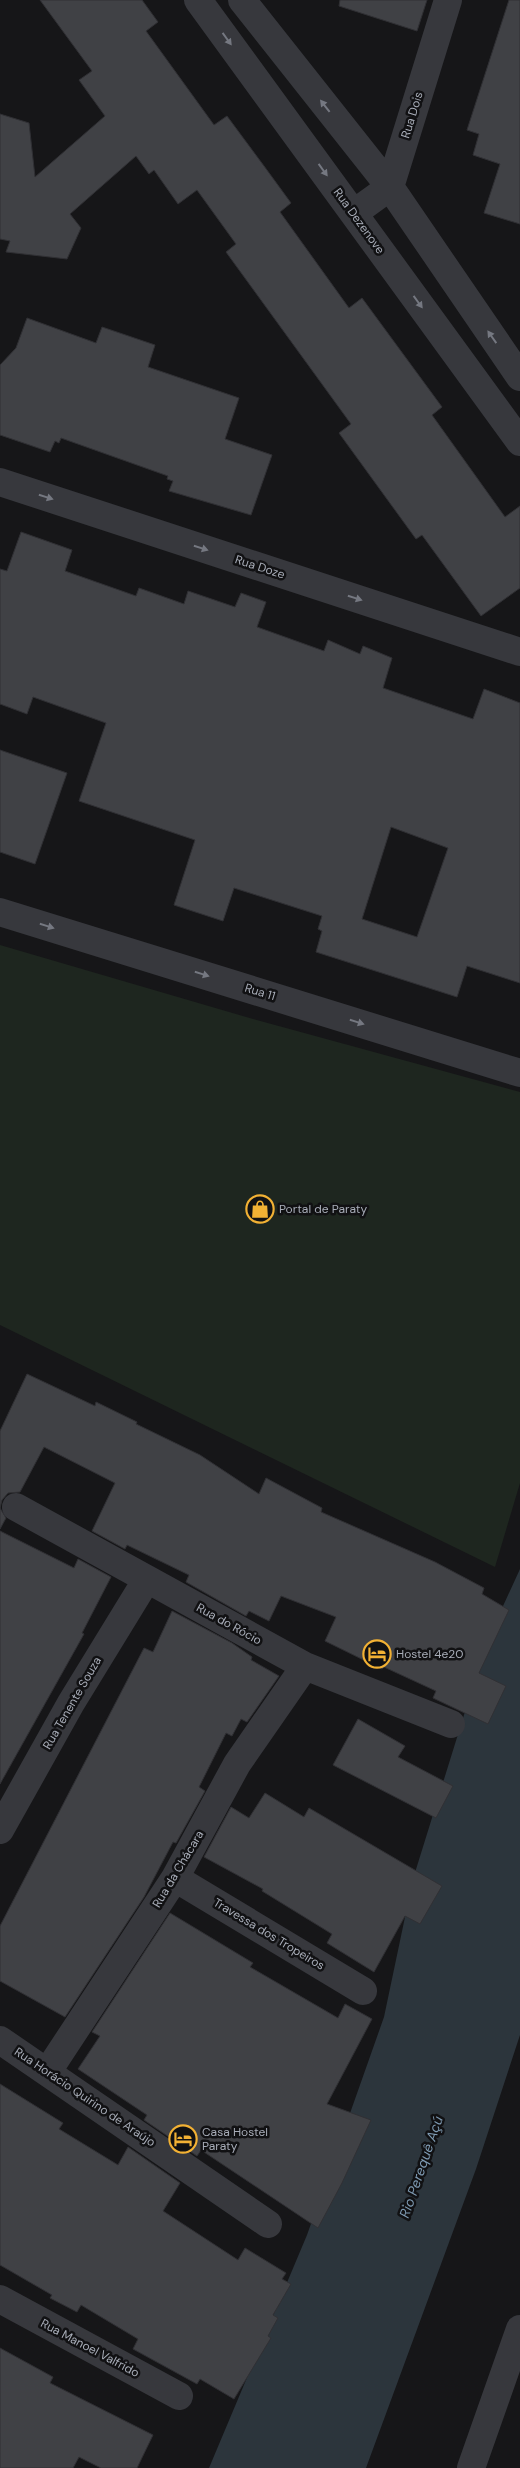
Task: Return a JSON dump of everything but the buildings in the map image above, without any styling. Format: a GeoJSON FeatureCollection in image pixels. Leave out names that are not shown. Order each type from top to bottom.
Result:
{"type":"FeatureCollection","features":[{"type":"Feature","properties":{"kind":"street","name":"Rua Dezenove"},"geometry":{"type":"LineString","coordinates":[[198,0],[520,442]]}},
{"type":"Feature","properties":{"kind":"street"},"geometry":{"type":"LineString","coordinates":[[242,0],[390,187],[520,377]]}},
{"type":"Feature","properties":{"kind":"street","name":"Rua Dois"},"geometry":{"type":"LineString","coordinates":[[390,187],[448,0]]}},
{"type":"Feature","properties":{"kind":"street"},"geometry":{"type":"LineString","coordinates":[[354,213],[390,187]]}},
{"type":"Feature","properties":{"kind":"street","name":"Rua Doze"},"geometry":{"type":"LineString","coordinates":[[0,482],[520,652]]}},
{"type":"Feature","properties":{"kind":"street","name":"Rua 11"},"geometry":{"type":"LineString","coordinates":[[0,912],[520,1073]]}},
{"type":"Feature","properties":{"kind":"street","name":"Rua do Rócio"},"geometry":{"type":"LineString","coordinates":[[16,1507],[305,1666],[451,1724]]}},
{"type":"Feature","properties":{"kind":"street","name":"Rua Tenente Souza"},"geometry":{"type":"LineString","coordinates":[[0,1830],[71,1703],[147,1579]]}},
{"type":"Feature","properties":{"kind":"street","name":"Rua da Chácara"},"geometry":{"type":"LineString","coordinates":[[48,2071],[175,1878],[237,1764],[305,1666]]}},
{"type":"Feature","properties":{"kind":"street","name":"Travessa dos Tropeiros"},"geometry":{"type":"LineString","coordinates":[[175,1878],[363,1991]]}},
{"type":"Feature","properties":{"kind":"street","name":"Rua Horácio Quirino de Araújo"},"geometry":{"type":"LineString","coordinates":[[0,2040],[48,2071],[268,2224]]}},
{"type":"Feature","properties":{"kind":"street","name":"Rua Manoel Valfrido"},"geometry":{"type":"LineString","coordinates":[[0,2299],[179,2396]]}},
{"type":"Feature","properties":{"kind":"street"},"geometry":{"type":"LineString","coordinates":[[471,2468],[520,2330]]}},
{"type":"Feature","properties":{"kind":"shaded area","name":"Portal de Paraty"},"geometry":{"type":"Polygon","coordinates":[[[0,945],[253,1019],[520,1092],[520,1483],[495,1567],[0,1325],[0,945]]]}},
{"type":"Feature","properties":{"kind":"water","name":"Rio Perequê Açú"},"geometry":{"type":"Polygon","coordinates":[[[520,1569],[520,2035],[476,2169],[366,2468],[209,2468],[307,2235],[384,2017],[413,1879],[487,1641],[520,1569]]]}},
{"type":"Feature","properties":{"kind":"place","name":"Portal de Paraty"},"geometry":{"type":"Point","coordinates":[260,1209]}},
{"type":"Feature","properties":{"kind":"place","name":"Hostel 4e20"},"geometry":{"type":"Point","coordinates":[377,1654]}},
{"type":"Feature","properties":{"kind":"place","name":"Casa Hostel Paraty"},"geometry":{"type":"Point","coordinates":[183,2139]}}]}
